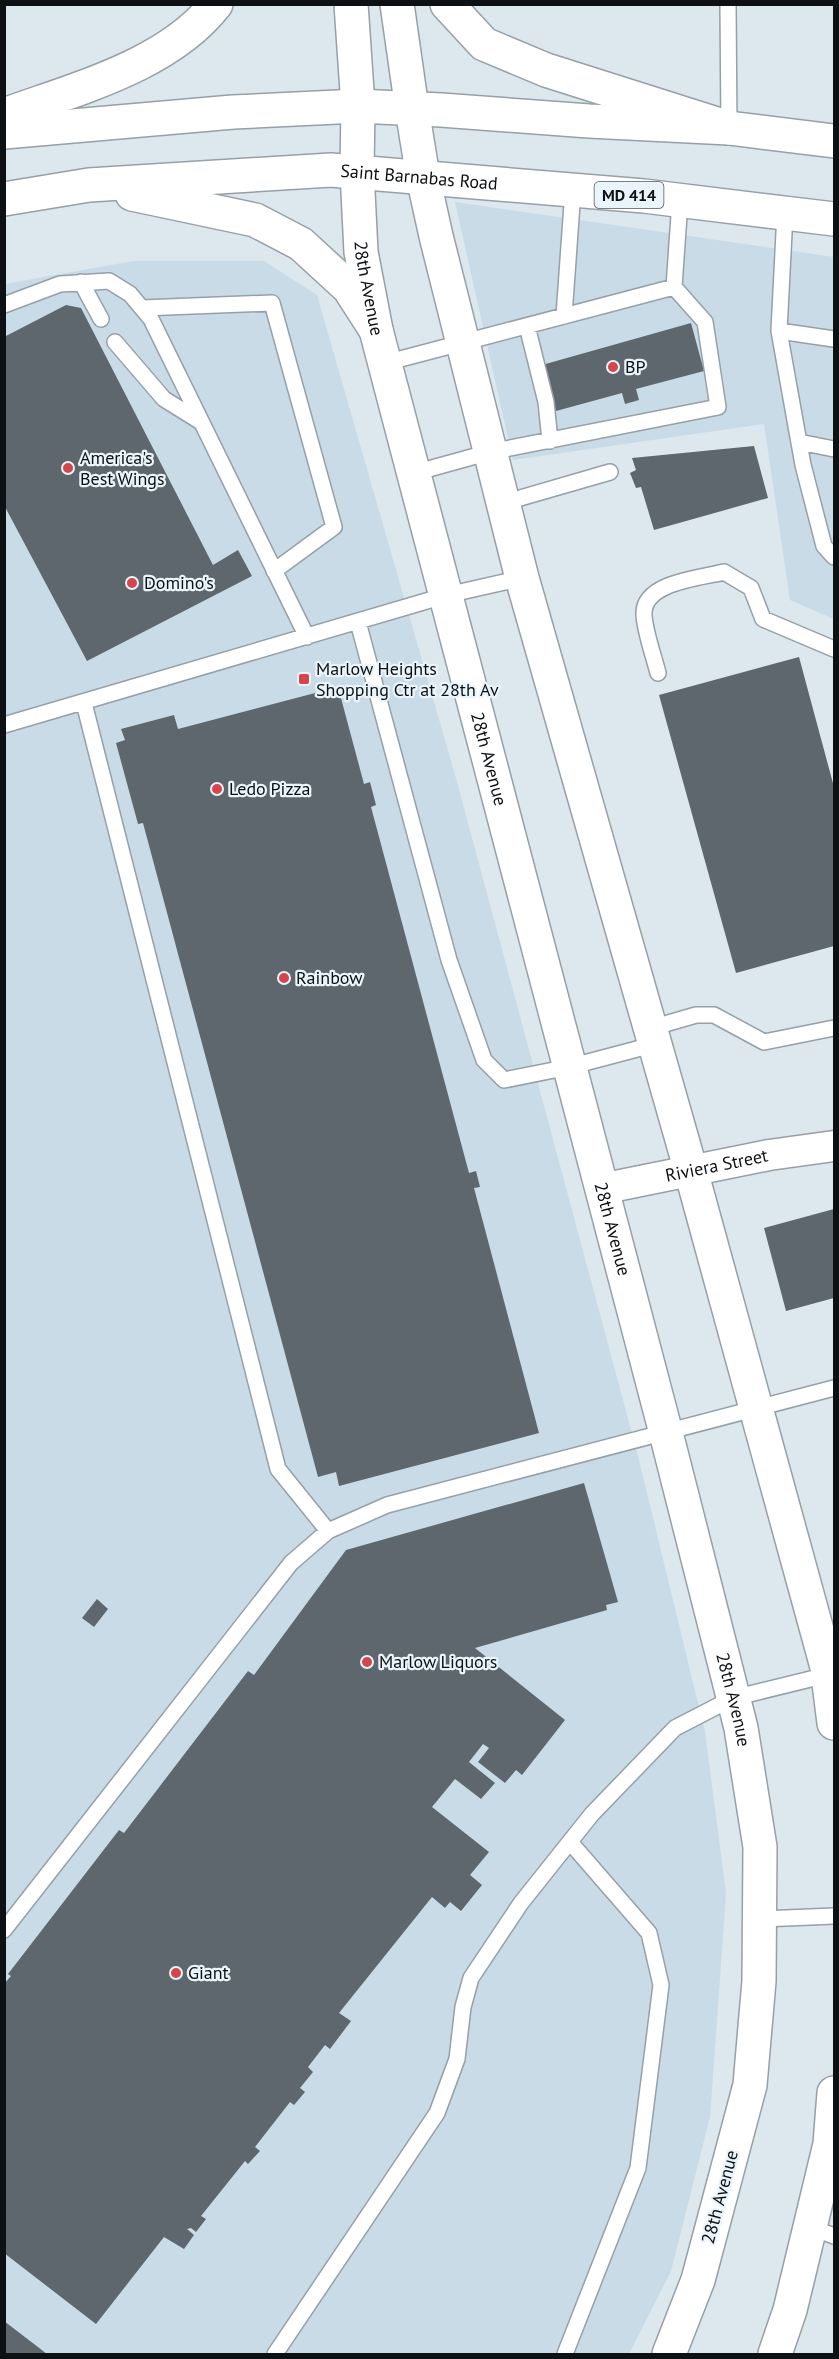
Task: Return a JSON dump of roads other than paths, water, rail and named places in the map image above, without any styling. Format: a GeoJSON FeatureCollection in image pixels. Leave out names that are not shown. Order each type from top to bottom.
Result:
{"type":"FeatureCollection","features":[{"type":"Feature","properties":{"kind":"main road"},"geometry":{"type":"LineString","coordinates":[[4,115],[109,77],[164,50],[207,16],[216,4]]}},
{"type":"Feature","properties":{"kind":"main road","name":"28th Avenue"},"geometry":{"type":"LineString","coordinates":[[351,4],[358,106],[357,172],[361,252],[376,330],[734,1698],[760,1847],[759,1981],[750,2085],[698,2280],[669,2355]]}},
{"type":"Feature","properties":{"kind":"main road"},"geometry":{"type":"LineString","coordinates":[[397,4],[423,177],[462,344],[522,578],[653,1036],[831,1674],[834,1723]]}},
{"type":"Feature","properties":{"kind":"main road"},"geometry":{"type":"LineString","coordinates":[[447,4],[484,44],[546,70],[729,128]]}},
{"type":"Feature","properties":{"kind":"main road"},"geometry":{"type":"LineString","coordinates":[[4,132],[233,112],[358,106],[589,122],[729,128],[834,141]]}},
{"type":"Feature","properties":{"kind":"main road","name":"Saint Barnabas Road"},"geometry":{"type":"LineString","coordinates":[[4,199],[89,186],[331,170],[573,190],[834,219]]}},
{"type":"Feature","properties":{"kind":"main road"},"geometry":{"type":"LineString","coordinates":[[89,186],[255,220],[307,249],[349,288],[376,330]]}},
{"type":"Feature","properties":{"kind":"main road"},"geometry":{"type":"LineString","coordinates":[[775,2355],[790,2310],[822,2231],[834,2093]]}},
{"type":"Feature","properties":{"kind":"street","name":"Riviera Street"},"geometry":{"type":"LineString","coordinates":[[601,1189],[769,1155],[834,1146]]}},
{"type":"Feature","properties":{"kind":"lane"},"geometry":{"type":"LineString","coordinates":[[728,4],[729,128]]}},
{"type":"Feature","properties":{"kind":"lane"},"geometry":{"type":"LineString","coordinates":[[564,316],[573,190]]}},
{"type":"Feature","properties":{"kind":"lane"},"geometry":{"type":"LineString","coordinates":[[414,473],[490,452],[718,407],[705,322],[674,287],[680,201]]}},
{"type":"Feature","properties":{"kind":"lane"},"geometry":{"type":"LineString","coordinates":[[786,213],[779,331],[799,442],[824,546],[834,558]]}},
{"type":"Feature","properties":{"kind":"lane"},"geometry":{"type":"LineString","coordinates":[[4,305],[60,284],[81,282],[109,281],[130,294],[152,319],[307,638]]}},
{"type":"Feature","properties":{"kind":"lane"},"geometry":{"type":"LineString","coordinates":[[81,282],[101,319]]}},
{"type":"Feature","properties":{"kind":"lane"},"geometry":{"type":"LineString","coordinates":[[385,363],[674,287]]}},
{"type":"Feature","properties":{"kind":"lane"},"geometry":{"type":"LineString","coordinates":[[142,308],[272,303],[334,527],[274,572]]}},
{"type":"Feature","properties":{"kind":"lane"},"geometry":{"type":"LineString","coordinates":[[527,326],[546,402],[550,441]]}},
{"type":"Feature","properties":{"kind":"lane"},"geometry":{"type":"LineString","coordinates":[[779,331],[834,339]]}},
{"type":"Feature","properties":{"kind":"lane"},"geometry":{"type":"LineString","coordinates":[[115,342],[164,399],[201,422]]}},
{"type":"Feature","properties":{"kind":"lane"},"geometry":{"type":"LineString","coordinates":[[799,442],[834,449]]}},
{"type":"Feature","properties":{"kind":"lane"},"geometry":{"type":"LineString","coordinates":[[503,503],[610,472]]}},
{"type":"Feature","properties":{"kind":"lane"},"geometry":{"type":"LineString","coordinates":[[658,673],[643,613],[651,594],[668,585],[724,572],[751,588],[763,619],[834,649]]}},
{"type":"Feature","properties":{"kind":"lane"},"geometry":{"type":"LineString","coordinates":[[4,726],[447,595],[522,578]]}},
{"type":"Feature","properties":{"kind":"lane"},"geometry":{"type":"LineString","coordinates":[[358,622],[449,960],[484,1060],[504,1080],[569,1067],[653,1036],[696,1016],[714,1015],[764,1042],[834,1028]]}},
{"type":"Feature","properties":{"kind":"lane"},"geometry":{"type":"LineString","coordinates":[[84,703],[278,1469],[328,1531]]}},
{"type":"Feature","properties":{"kind":"lane"},"geometry":{"type":"LineString","coordinates":[[4,1930],[291,1563],[328,1531],[387,1505],[834,1388]]}},
{"type":"Feature","properties":{"kind":"lane"},"geometry":{"type":"LineString","coordinates":[[275,2355],[437,2113],[457,2059],[463,2007],[471,1978],[521,1903],[592,1814],[675,1728],[734,1698],[831,1674]]}},
{"type":"Feature","properties":{"kind":"lane"},"geometry":{"type":"LineString","coordinates":[[565,2355],[638,2168],[661,1984],[649,1933],[570,1842]]}},
{"type":"Feature","properties":{"kind":"lane"},"geometry":{"type":"LineString","coordinates":[[760,1919],[834,1916]]}},
{"type":"Feature","properties":{"kind":"place","name":"BP"},"geometry":{"type":"Point","coordinates":[613,367]}},
{"type":"Feature","properties":{"kind":"place","name":"America's Best Wings"},"geometry":{"type":"Point","coordinates":[68,468]}},
{"type":"Feature","properties":{"kind":"place","name":"Domino's"},"geometry":{"type":"Point","coordinates":[132,583]}},
{"type":"Feature","properties":{"kind":"place","name":"Marlow Heights Shopping Ctr at 28th Av"},"geometry":{"type":"Point","coordinates":[304,679]}},
{"type":"Feature","properties":{"kind":"place","name":"Ledo Pizza"},"geometry":{"type":"Point","coordinates":[217,789]}},
{"type":"Feature","properties":{"kind":"place","name":"Rainbow"},"geometry":{"type":"Point","coordinates":[284,978]}},
{"type":"Feature","properties":{"kind":"place","name":"Marlow Liquors"},"geometry":{"type":"Point","coordinates":[367,1662]}},
{"type":"Feature","properties":{"kind":"place","name":"Giant"},"geometry":{"type":"Point","coordinates":[176,1973]}}]}
